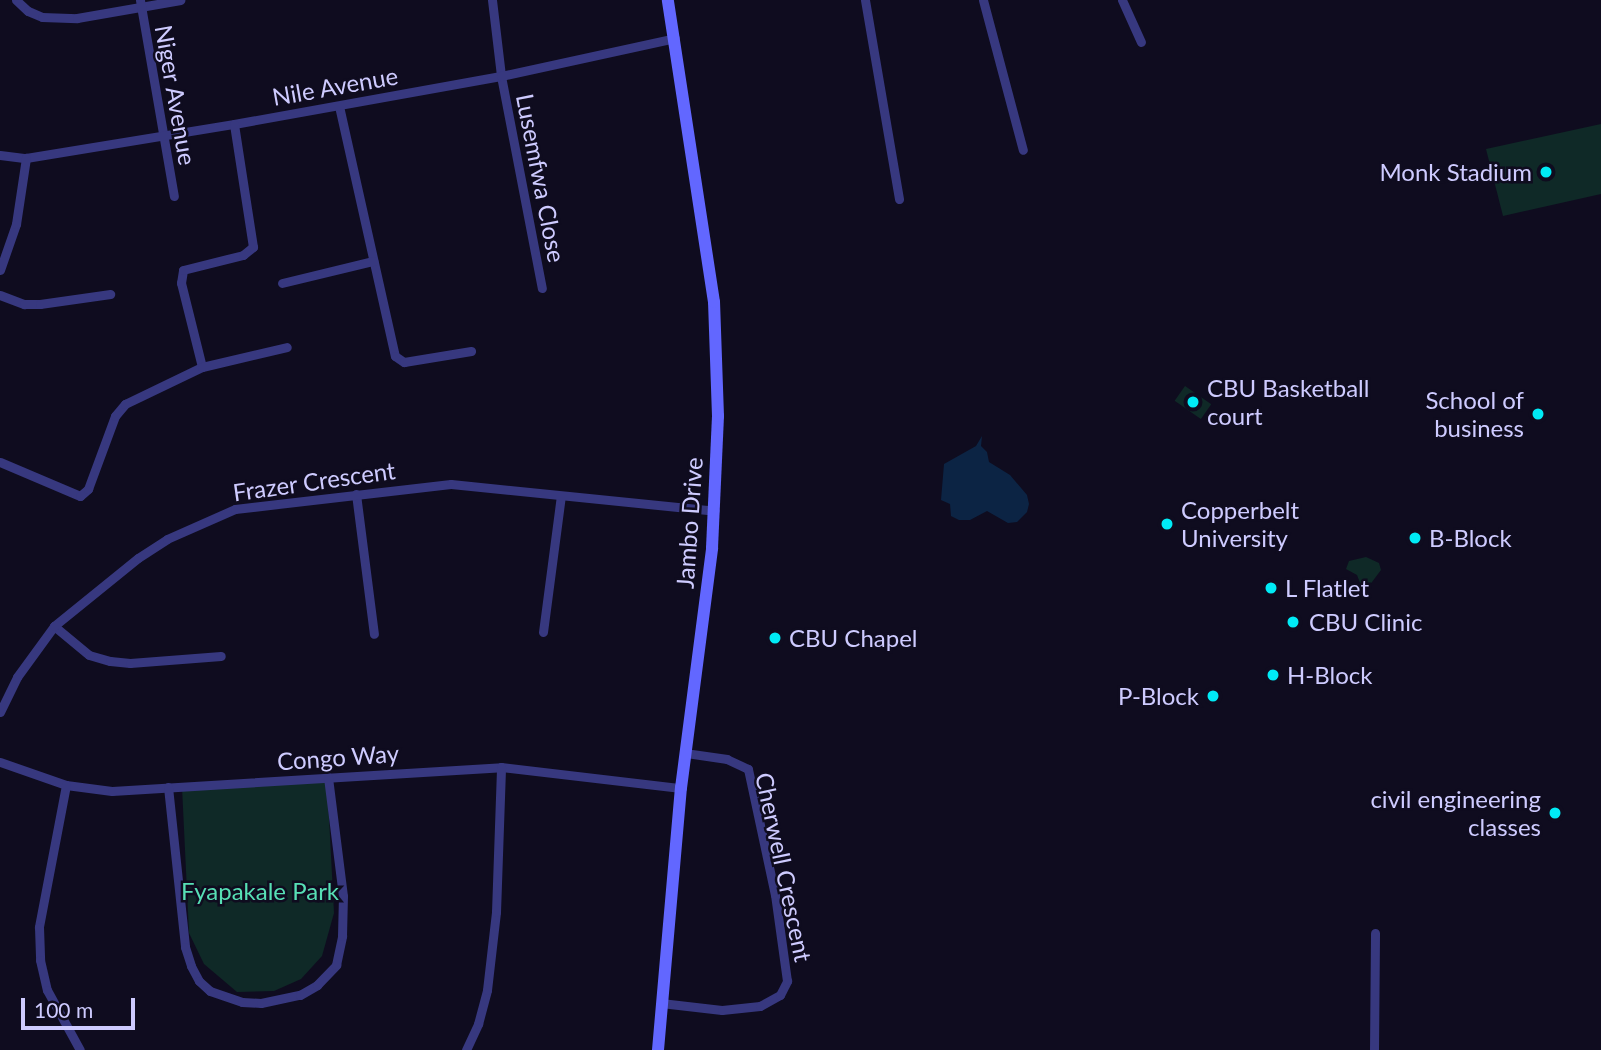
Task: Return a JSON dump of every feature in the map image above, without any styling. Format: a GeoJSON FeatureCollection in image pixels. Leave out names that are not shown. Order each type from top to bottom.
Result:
{"type":"FeatureCollection","features":[{"type":"Feature","properties":{"kind":"main road","name":"Jambo Drive"},"geometry":{"type":"LineString","coordinates":[[658,1050],[681,788],[715,511],[718,416],[714,302],[668,0]]}},
{"type":"Feature","properties":{"kind":"street"},"geometry":{"type":"LineString","coordinates":[[16,0],[42,17],[77,18],[140,4],[180,0]]}},
{"type":"Feature","properties":{"kind":"street","name":"Lusemfwa Close"},"geometry":{"type":"LineString","coordinates":[[492,0],[502,76],[542,288]]}},
{"type":"Feature","properties":{"kind":"street"},"geometry":{"type":"LineString","coordinates":[[864,0],[899,199]]}},
{"type":"Feature","properties":{"kind":"street"},"geometry":{"type":"LineString","coordinates":[[983,0],[1023,150]]}},
{"type":"Feature","properties":{"kind":"street"},"geometry":{"type":"LineString","coordinates":[[1122,0],[1141,42]]}},
{"type":"Feature","properties":{"kind":"street","name":"Niger Avenue"},"geometry":{"type":"LineString","coordinates":[[140,4],[174,196]]}},
{"type":"Feature","properties":{"kind":"street","name":"Nile Avenue"},"geometry":{"type":"LineString","coordinates":[[0,155],[26,158],[339,106],[502,76],[675,38]]}},
{"type":"Feature","properties":{"kind":"street"},"geometry":{"type":"LineString","coordinates":[[339,106],[373,261],[399,361],[471,351]]}},
{"type":"Feature","properties":{"kind":"street"},"geometry":{"type":"LineString","coordinates":[[202,367],[181,283],[183,270],[243,256],[253,247],[234,124]]}},
{"type":"Feature","properties":{"kind":"street"},"geometry":{"type":"LineString","coordinates":[[0,270],[16,224],[26,158]]}},
{"type":"Feature","properties":{"kind":"street"},"geometry":{"type":"LineString","coordinates":[[282,283],[373,261]]}},
{"type":"Feature","properties":{"kind":"street"},"geometry":{"type":"LineString","coordinates":[[0,295],[24,304],[40,304],[110,293]]}},
{"type":"Feature","properties":{"kind":"street"},"geometry":{"type":"LineString","coordinates":[[0,463],[80,496],[88,489],[119,409],[202,367],[287,347]]}},
{"type":"Feature","properties":{"kind":"street","name":"Frazer Crescent"},"geometry":{"type":"LineString","coordinates":[[0,712],[17,677],[54,625],[138,558],[220,514],[235,509],[451,484],[715,511]]}},
{"type":"Feature","properties":{"kind":"street"},"geometry":{"type":"LineString","coordinates":[[356,494],[374,634]]}},
{"type":"Feature","properties":{"kind":"street"},"geometry":{"type":"LineString","coordinates":[[543,632],[561,496]]}},
{"type":"Feature","properties":{"kind":"street"},"geometry":{"type":"LineString","coordinates":[[54,625],[89,655],[110,662],[154,662],[220,656]]}},
{"type":"Feature","properties":{"kind":"street","name":"Cherwell Crescent"},"geometry":{"type":"LineString","coordinates":[[661,1003],[722,1010],[760,1006],[780,995],[787,981],[775,895],[748,769],[727,759],[686,753]]}},
{"type":"Feature","properties":{"kind":"street","name":"Congo Way"},"geometry":{"type":"LineString","coordinates":[[0,762],[66,785],[111,791],[501,767],[681,788]]}},
{"type":"Feature","properties":{"kind":"street"},"geometry":{"type":"LineString","coordinates":[[466,1050],[478,1024],[488,977],[496,912],[501,767]]}},
{"type":"Feature","properties":{"kind":"street"},"geometry":{"type":"LineString","coordinates":[[168,787],[185,947],[191,966],[199,981],[210,991],[243,1002],[261,1003],[300,995],[328,976],[338,958],[342,936],[343,896],[328,777]]}},
{"type":"Feature","properties":{"kind":"street"},"geometry":{"type":"LineString","coordinates":[[66,785],[39,927],[40,960],[47,990],[79,1050]]}},
{"type":"Feature","properties":{"kind":"street"},"geometry":{"type":"LineString","coordinates":[[1374,1050],[1375,933]]}},
{"type":"Feature","properties":{"kind":"green space","name":"Monk Stadium"},"geometry":{"type":"Polygon","coordinates":[[[1601,124],[1601,194],[1503,216],[1486,149],[1601,124]]]}},
{"type":"Feature","properties":{"kind":"green space","name":"CBU Basketball court"},"geometry":{"type":"Polygon","coordinates":[[[1185,386],[1211,404],[1201,419],[1175,401],[1185,386]]]}},
{"type":"Feature","properties":{"kind":"green space"},"geometry":{"type":"Polygon","coordinates":[[[1366,557],[1379,563],[1381,570],[1369,586],[1362,588],[1357,575],[1346,569],[1349,561],[1366,557]]]}},
{"type":"Feature","properties":{"kind":"green space","name":"Fyapakale Park"},"geometry":{"type":"Polygon","coordinates":[[[327,779],[334,913],[322,956],[301,979],[274,991],[237,992],[204,964],[189,933],[182,787],[327,779]]]}},
{"type":"Feature","properties":{"kind":"water"},"geometry":{"type":"Polygon","coordinates":[[[982,436],[981,446],[987,452],[989,462],[1010,475],[1027,495],[1027,512],[1017,522],[1008,523],[987,511],[970,520],[959,520],[951,516],[950,504],[941,500],[944,464],[976,446],[982,436]]]}},
{"type":"Feature","properties":{"kind":"place","name":"Monk Stadium"},"geometry":{"type":"Point","coordinates":[1546,172]}},
{"type":"Feature","properties":{"kind":"place","name":"CBU Basketball court"},"geometry":{"type":"Point","coordinates":[1193,402]}},
{"type":"Feature","properties":{"kind":"place","name":"School of business"},"geometry":{"type":"Point","coordinates":[1538,414]}},
{"type":"Feature","properties":{"kind":"place","name":"Copperbelt University"},"geometry":{"type":"Point","coordinates":[1167,524]}},
{"type":"Feature","properties":{"kind":"place","name":"B-Block"},"geometry":{"type":"Point","coordinates":[1415,538]}},
{"type":"Feature","properties":{"kind":"place","name":"L Flatlet"},"geometry":{"type":"Point","coordinates":[1271,588]}},
{"type":"Feature","properties":{"kind":"place","name":"CBU Clinic"},"geometry":{"type":"Point","coordinates":[1293,622]}},
{"type":"Feature","properties":{"kind":"place","name":"CBU Chapel"},"geometry":{"type":"Point","coordinates":[775,638]}},
{"type":"Feature","properties":{"kind":"place","name":"H-Block"},"geometry":{"type":"Point","coordinates":[1273,675]}},
{"type":"Feature","properties":{"kind":"place","name":"P-Block"},"geometry":{"type":"Point","coordinates":[1213,696]}},
{"type":"Feature","properties":{"kind":"place","name":"civil engineering classes"},"geometry":{"type":"Point","coordinates":[1555,813]}}]}
